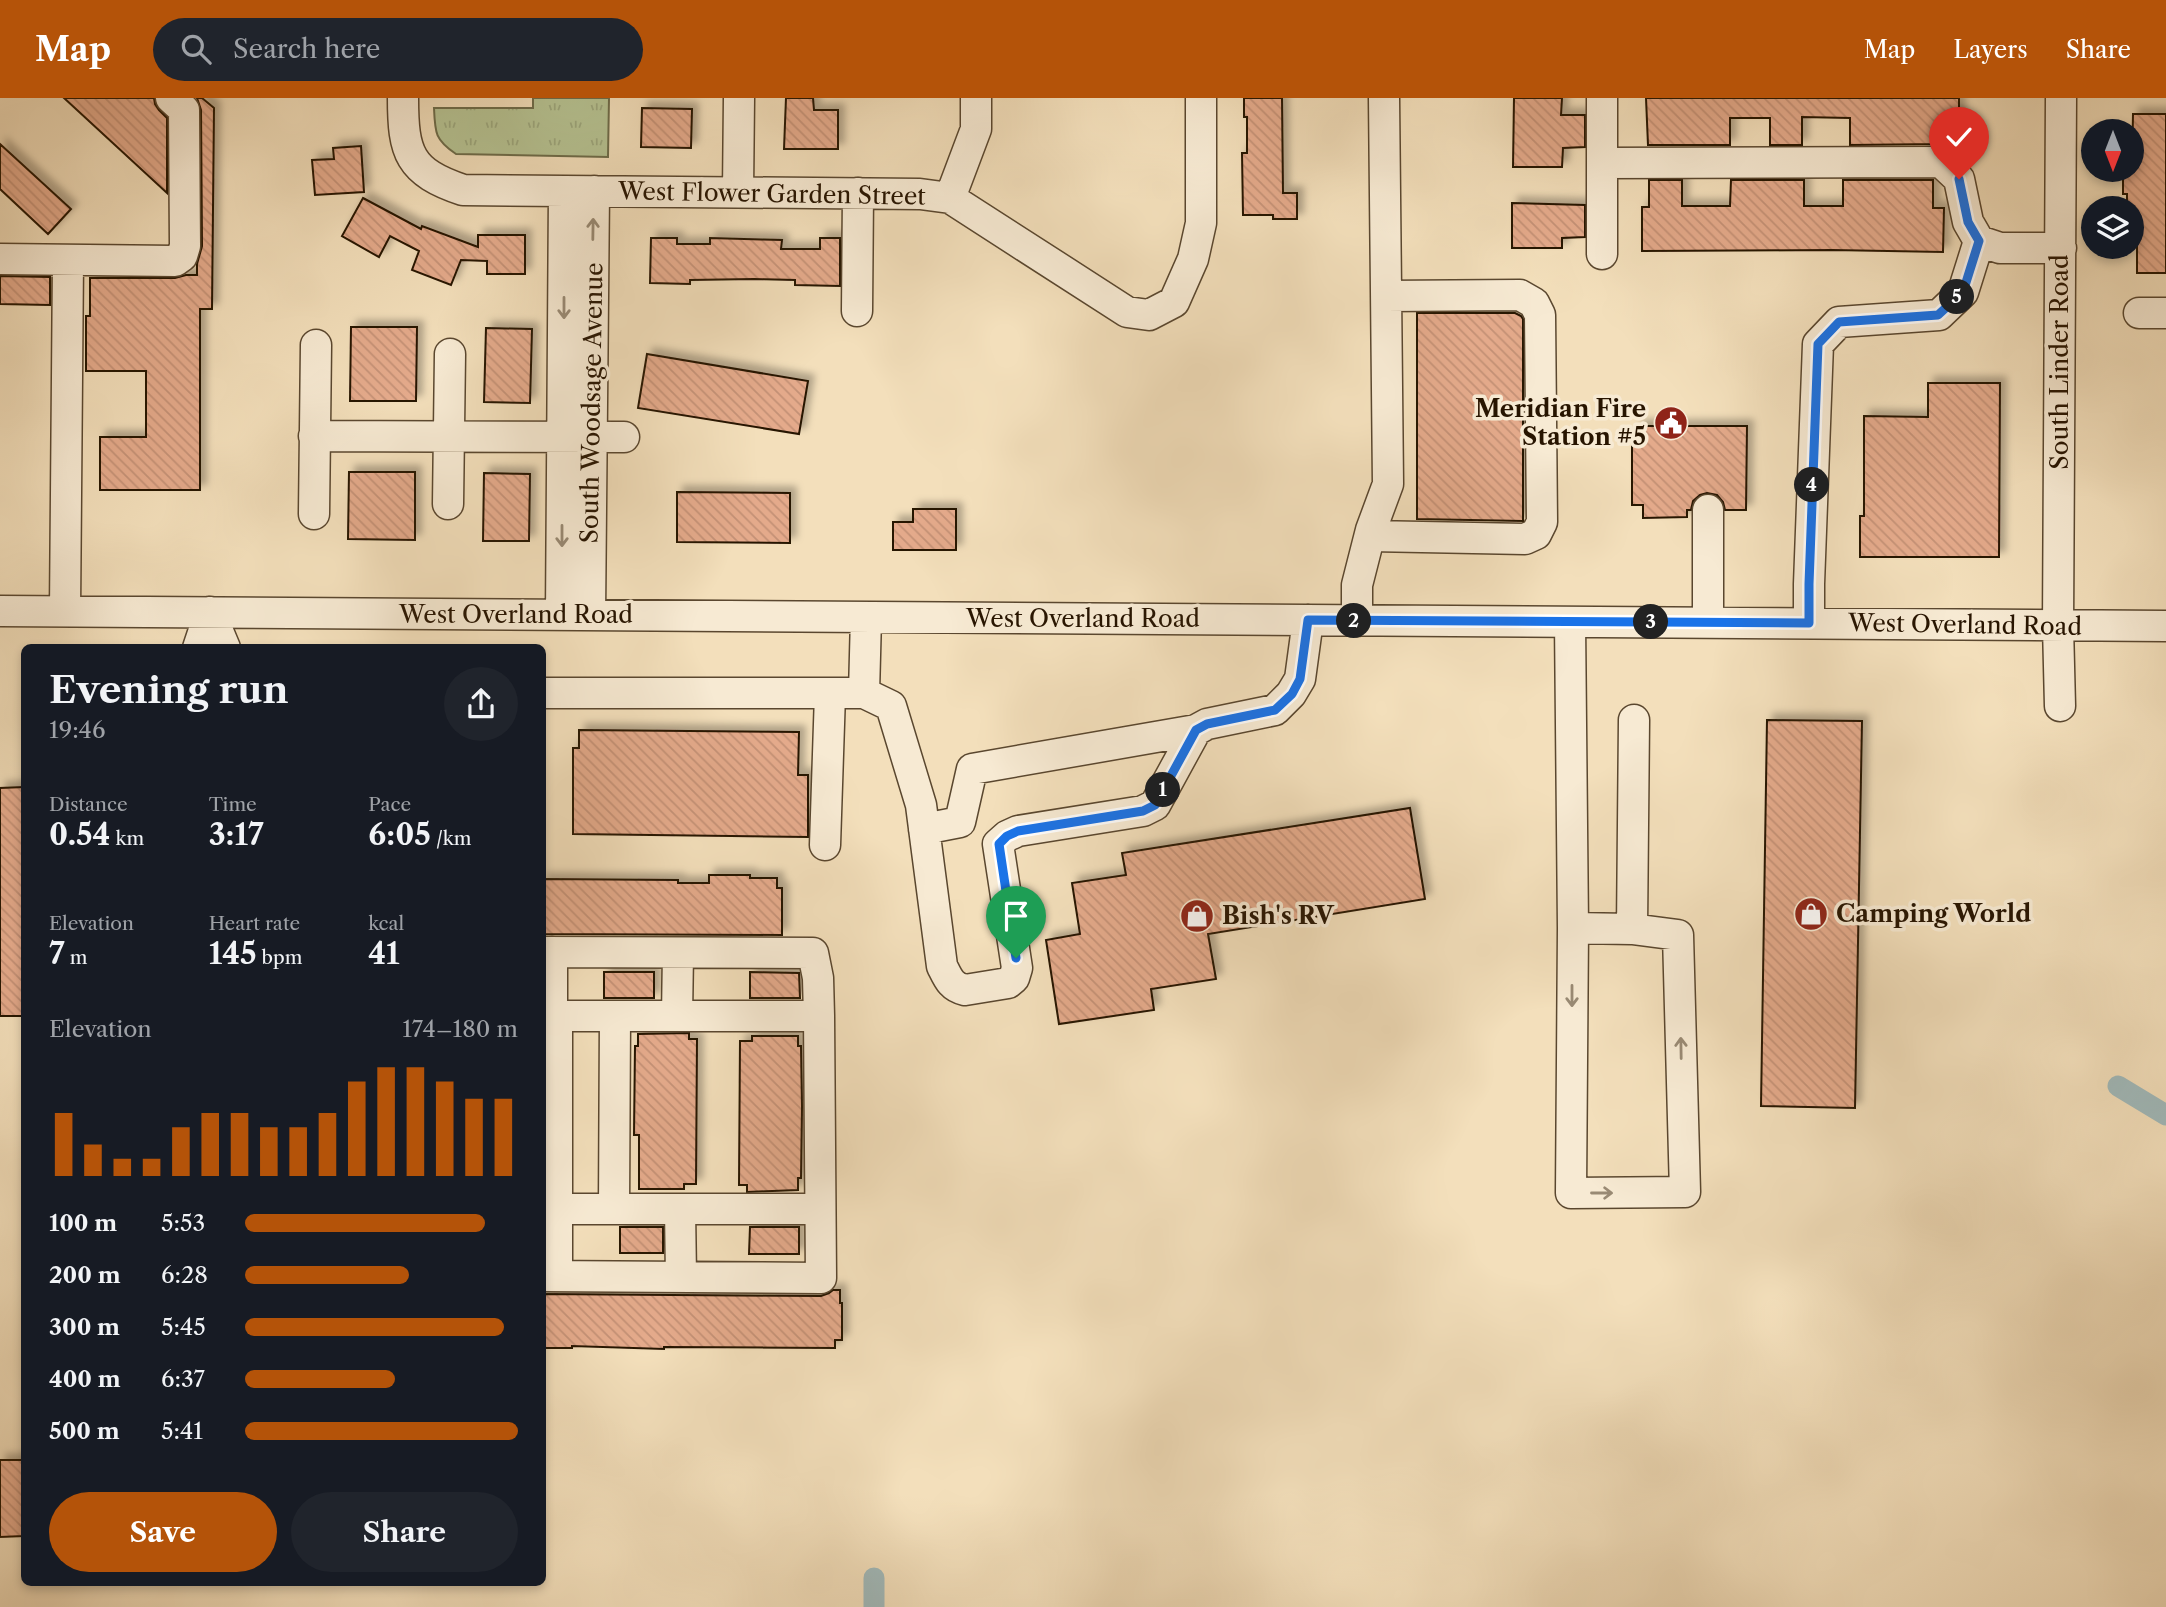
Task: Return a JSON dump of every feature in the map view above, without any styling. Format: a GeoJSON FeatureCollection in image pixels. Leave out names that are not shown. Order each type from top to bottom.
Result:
{"type":"FeatureCollection","features":[{"type":"Feature","properties":{"kind":"street"},"geometry":{"type":"LineString","coordinates":[[0,260],[175,261],[182,256],[185,246],[184,110],[171,98]]}},
{"type":"Feature","properties":{"kind":"street","name":"West Flower Garden Street"},"geometry":{"type":"LineString","coordinates":[[403,98],[403,131],[409,152],[421,169],[440,182],[463,190],[738,191],[920,194],[950,198],[1127,312],[1149,315],[1174,302],[1193,259],[1201,223],[1201,98]]}},
{"type":"Feature","properties":{"kind":"street"},"geometry":{"type":"LineString","coordinates":[[738,191],[740,98]]}},
{"type":"Feature","properties":{"kind":"street"},"geometry":{"type":"LineString","coordinates":[[950,198],[976,129],[976,98]]}},
{"type":"Feature","properties":{"kind":"street"},"geometry":{"type":"LineString","coordinates":[[1357,621],[1357,585],[1388,484],[1384,98]]}},
{"type":"Feature","properties":{"kind":"street"},"geometry":{"type":"LineString","coordinates":[[1602,98],[1602,254]]}},
{"type":"Feature","properties":{"kind":"street","name":"South Linder Road"},"geometry":{"type":"LineString","coordinates":[[2060,706],[2058,626],[2061,98]]}},
{"type":"Feature","properties":{"kind":"street"},"geometry":{"type":"LineString","coordinates":[[1602,163],[1941,162],[1959,179],[1968,222],[1979,241],[2000,248],[2061,248]]}},
{"type":"Feature","properties":{"kind":"street","name":"South Woodsage Avenue"},"geometry":{"type":"LineString","coordinates":[[564,191],[577,437]]}},
{"type":"Feature","properties":{"kind":"street","name":"South Woodsage Avenue"},"geometry":{"type":"LineString","coordinates":[[575,615],[577,437],[594,191]]}},
{"type":"Feature","properties":{"kind":"street"},"geometry":{"type":"LineString","coordinates":[[857,311],[858,193]]}},
{"type":"Feature","properties":{"kind":"street"},"geometry":{"type":"LineString","coordinates":[[1809,623],[1818,344],[1839,322],[1938,315],[1963,292],[1979,241]]}},
{"type":"Feature","properties":{"kind":"street"},"geometry":{"type":"LineString","coordinates":[[65,611],[68,260]]}},
{"type":"Feature","properties":{"kind":"street"},"geometry":{"type":"LineString","coordinates":[[1370,536],[1525,539],[1536,534],[1542,523],[1540,315],[1534,303],[1520,295],[1386,296]]}},
{"type":"Feature","properties":{"kind":"street"},"geometry":{"type":"LineString","coordinates":[[314,514],[316,345]]}},
{"type":"Feature","properties":{"kind":"street"},"geometry":{"type":"LineString","coordinates":[[448,504],[450,354]]}},
{"type":"Feature","properties":{"kind":"street"},"geometry":{"type":"LineString","coordinates":[[314,436],[624,437]]}},
{"type":"Feature","properties":{"kind":"street"},"geometry":{"type":"LineString","coordinates":[[1708,510],[1708,622]]}},
{"type":"Feature","properties":{"kind":"street","name":"West Overland Road"},"geometry":{"type":"LineString","coordinates":[[0,611],[2166,626]]}},
{"type":"Feature","properties":{"kind":"street"},"geometry":{"type":"LineString","coordinates":[[199,644],[211,612]]}},
{"type":"Feature","properties":{"kind":"street"},"geometry":{"type":"LineString","coordinates":[[211,612],[223,644]]}},
{"type":"Feature","properties":{"kind":"street"},"geometry":{"type":"LineString","coordinates":[[864,693],[866,617]]}},
{"type":"Feature","properties":{"kind":"street"},"geometry":{"type":"LineString","coordinates":[[960,821],[972,769],[1196,730],[1207,724],[1275,710],[1292,694],[1300,679],[1308,620]]}},
{"type":"Feature","properties":{"kind":"street"},"geometry":{"type":"LineString","coordinates":[[1570,622],[1573,928],[1571,1193],[1685,1192],[1678,935],[1632,929],[1573,928]]}},
{"type":"Feature","properties":{"kind":"street"},"geometry":{"type":"LineString","coordinates":[[546,693],[864,693],[891,706],[921,805],[942,966],[950,983],[965,990],[1008,983],[1014,978],[1017,968],[999,844]]}},
{"type":"Feature","properties":{"kind":"street"},"geometry":{"type":"LineString","coordinates":[[825,845],[830,694]]}},
{"type":"Feature","properties":{"kind":"street"},"geometry":{"type":"LineString","coordinates":[[1632,929],[1634,720]]}},
{"type":"Feature","properties":{"kind":"street"},"geometry":{"type":"LineString","coordinates":[[999,844],[1018,831],[1143,811],[1155,805],[1196,730]]}},
{"type":"Feature","properties":{"kind":"street"},"geometry":{"type":"LineString","coordinates":[[924,829],[960,821],[999,844]]}},
{"type":"Feature","properties":{"kind":"street"},"geometry":{"type":"LineString","coordinates":[[547,952],[813,953],[818,978],[819,1017],[821,1278],[550,1276],[557,1024],[549,1016],[552,1004],[547,952]]}},
{"type":"Feature","properties":{"kind":"street"},"geometry":{"type":"LineString","coordinates":[[677,1017],[678,953]]}},
{"type":"Feature","properties":{"kind":"street"},"geometry":{"type":"LineString","coordinates":[[549,1016],[819,1017]]}},
{"type":"Feature","properties":{"kind":"street"},"geometry":{"type":"LineString","coordinates":[[614,1209],[615,1016]]}},
{"type":"Feature","properties":{"kind":"street"},"geometry":{"type":"LineString","coordinates":[[550,1209],[820,1209]]}},
{"type":"Feature","properties":{"kind":"street"},"geometry":{"type":"LineString","coordinates":[[680,1209],[681,1277]]}},
{"type":"Feature","properties":{"kind":"green space"},"geometry":{"type":"Polygon","coordinates":[[[533,98],[609,98],[608,157],[456,154],[440,140],[434,108],[533,108],[533,98]]]}},
{"type":"Feature","properties":{"kind":"building"},"geometry":{"type":"Polygon","coordinates":[[[64,98],[154,98],[155,104],[167,118],[167,193],[64,98]]]}},
{"type":"Feature","properties":{"kind":"building"},"geometry":{"type":"Polygon","coordinates":[[[197,98],[202,98],[214,108],[212,309],[200,309],[200,490],[100,490],[100,437],[146,437],[146,371],[86,371],[86,316],[90,316],[90,278],[175,278],[197,275],[202,246],[201,110],[197,98]]]}},
{"type":"Feature","properties":{"kind":"building"},"geometry":{"type":"Polygon","coordinates":[[[786,98],[813,98],[814,110],[838,110],[838,149],[784,149],[786,98]]]}},
{"type":"Feature","properties":{"kind":"building"},"geometry":{"type":"Polygon","coordinates":[[[1244,98],[1282,98],[1283,193],[1297,193],[1297,219],[1273,219],[1273,215],[1243,215],[1242,153],[1247,153],[1244,98]]]}},
{"type":"Feature","properties":{"kind":"building"},"geometry":{"type":"Polygon","coordinates":[[[1514,98],[1562,98],[1561,115],[1585,115],[1585,147],[1563,148],[1562,167],[1513,167],[1514,98]]]}},
{"type":"Feature","properties":{"kind":"building"},"geometry":{"type":"Polygon","coordinates":[[[1646,98],[1959,98],[1959,118],[1939,118],[1939,144],[1850,145],[1850,118],[1802,117],[1802,145],[1770,145],[1770,118],[1730,118],[1730,145],[1648,145],[1646,98]]]}},
{"type":"Feature","properties":{"kind":"building"},"geometry":{"type":"Polygon","coordinates":[[[642,108],[692,109],[691,148],[641,147],[642,108]]]}},
{"type":"Feature","properties":{"kind":"building"},"geometry":{"type":"Polygon","coordinates":[[[2133,114],[2166,114],[2166,273],[2137,273],[2137,259],[2144,259],[2144,196],[2123,194],[2123,182],[2144,182],[2144,119],[2133,119],[2133,114]]]}},
{"type":"Feature","properties":{"kind":"building"},"geometry":{"type":"Polygon","coordinates":[[[0,144],[71,209],[48,234],[0,189],[0,144]]]}},
{"type":"Feature","properties":{"kind":"building"},"geometry":{"type":"Polygon","coordinates":[[[361,146],[364,192],[315,195],[312,160],[334,159],[333,148],[361,146]]]}},
{"type":"Feature","properties":{"kind":"building"},"geometry":{"type":"Polygon","coordinates":[[[1649,180],[1682,180],[1682,206],[1730,206],[1731,180],[1804,180],[1804,206],[1843,206],[1843,180],[1933,180],[1933,208],[1944,208],[1943,252],[1642,251],[1642,207],[1649,207],[1649,180]]]}},
{"type":"Feature","properties":{"kind":"building"},"geometry":{"type":"Polygon","coordinates":[[[363,198],[421,229],[422,226],[478,247],[478,235],[525,235],[525,274],[487,274],[487,261],[461,260],[451,285],[412,270],[419,251],[390,236],[379,257],[342,236],[363,198]]]}},
{"type":"Feature","properties":{"kind":"building"},"geometry":{"type":"Polygon","coordinates":[[[1512,203],[1585,205],[1585,237],[1562,238],[1562,248],[1512,248],[1512,203]]]}},
{"type":"Feature","properties":{"kind":"building"},"geometry":{"type":"Polygon","coordinates":[[[651,238],[677,238],[677,244],[710,244],[710,238],[782,240],[781,249],[820,249],[820,238],[840,238],[840,286],[795,285],[795,280],[754,279],[690,280],[690,284],[650,283],[651,238]]]}},
{"type":"Feature","properties":{"kind":"building"},"geometry":{"type":"Polygon","coordinates":[[[0,276],[50,277],[50,305],[0,304],[0,276]]]}},
{"type":"Feature","properties":{"kind":"building"},"geometry":{"type":"Polygon","coordinates":[[[1417,313],[1515,313],[1523,319],[1523,521],[1417,519],[1417,313]]]}},
{"type":"Feature","properties":{"kind":"building"},"geometry":{"type":"Polygon","coordinates":[[[351,327],[417,327],[416,401],[350,401],[351,327]]]}},
{"type":"Feature","properties":{"kind":"building"},"geometry":{"type":"Polygon","coordinates":[[[486,328],[532,329],[530,403],[484,402],[486,328]]]}},
{"type":"Feature","properties":{"kind":"building"},"geometry":{"type":"Polygon","coordinates":[[[647,354],[808,381],[799,434],[638,408],[647,354]]]}},
{"type":"Feature","properties":{"kind":"building"},"geometry":{"type":"Polygon","coordinates":[[[1928,383],[2000,383],[1999,557],[1860,557],[1860,516],[1864,516],[1864,416],[1928,417],[1928,383]]]}},
{"type":"Feature","properties":{"kind":"building"},"geometry":{"type":"Polygon","coordinates":[[[1637,426],[1747,426],[1746,510],[1725,510],[1717,495],[1707,493],[1693,501],[1691,510],[1687,510],[1687,517],[1643,518],[1643,505],[1632,505],[1632,440],[1637,440],[1637,426]]]}},
{"type":"Feature","properties":{"kind":"building"},"geometry":{"type":"Polygon","coordinates":[[[349,472],[415,472],[415,540],[348,539],[349,472]]]}},
{"type":"Feature","properties":{"kind":"building"},"geometry":{"type":"Polygon","coordinates":[[[484,473],[530,474],[529,541],[483,541],[484,473]]]}},
{"type":"Feature","properties":{"kind":"building"},"geometry":{"type":"Polygon","coordinates":[[[677,492],[790,493],[790,543],[677,542],[677,492]]]}},
{"type":"Feature","properties":{"kind":"building"},"geometry":{"type":"Polygon","coordinates":[[[913,509],[956,509],[956,550],[893,550],[893,522],[913,522],[913,509]]]}},
{"type":"Feature","properties":{"kind":"building","name":"Camping World"},"geometry":{"type":"Polygon","coordinates":[[[1767,720],[1862,721],[1855,1108],[1761,1106],[1767,720]]]}},
{"type":"Feature","properties":{"kind":"building"},"geometry":{"type":"Polygon","coordinates":[[[579,730],[799,732],[798,775],[808,775],[808,837],[573,834],[573,748],[579,748],[579,730]]]}},
{"type":"Feature","properties":{"kind":"building"},"geometry":{"type":"Polygon","coordinates":[[[21,787],[21,1016],[0,1016],[0,788],[21,787]]]}},
{"type":"Feature","properties":{"kind":"building","name":"Bish's RV"},"geometry":{"type":"Polygon","coordinates":[[[1410,808],[1425,899],[1208,934],[1216,979],[1151,989],[1154,1010],[1059,1024],[1046,940],[1080,934],[1072,883],[1126,875],[1122,853],[1410,808]]]}},
{"type":"Feature","properties":{"kind":"building"},"geometry":{"type":"Polygon","coordinates":[[[709,875],[777,878],[777,888],[782,888],[782,935],[546,934],[546,879],[678,880],[678,883],[709,883],[709,875]]]}},
{"type":"Feature","properties":{"kind":"building"},"geometry":{"type":"Polygon","coordinates":[[[604,972],[654,972],[654,998],[604,998],[604,972]]]}},
{"type":"Feature","properties":{"kind":"building"},"geometry":{"type":"Polygon","coordinates":[[[750,972],[799,973],[800,998],[750,998],[750,972]]]}},
{"type":"Feature","properties":{"kind":"building"},"geometry":{"type":"Polygon","coordinates":[[[689,1033],[689,1039],[697,1039],[696,1184],[684,1184],[684,1189],[639,1189],[639,1135],[634,1135],[635,1046],[638,1046],[638,1034],[689,1033]]]}},
{"type":"Feature","properties":{"kind":"building"},"geometry":{"type":"Polygon","coordinates":[[[752,1036],[798,1036],[798,1046],[801,1046],[801,1178],[798,1178],[798,1190],[747,1192],[747,1185],[739,1185],[740,1041],[752,1041],[752,1036]]]}},
{"type":"Feature","properties":{"kind":"building"},"geometry":{"type":"Polygon","coordinates":[[[620,1227],[663,1227],[663,1253],[620,1253],[620,1227]]]}},
{"type":"Feature","properties":{"kind":"building"},"geometry":{"type":"Polygon","coordinates":[[[750,1227],[799,1227],[799,1254],[749,1254],[750,1227]]]}},
{"type":"Feature","properties":{"kind":"building"},"geometry":{"type":"Polygon","coordinates":[[[840,1290],[842,1303],[842,1340],[835,1340],[835,1348],[546,1348],[546,1294],[821,1296],[840,1290]]]}},
{"type":"Feature","properties":{"kind":"building"},"geometry":{"type":"Polygon","coordinates":[[[0,1460],[21,1460],[21,1536],[0,1537],[0,1460]]]}},
{"type":"Feature","properties":{"kind":"waterway"},"geometry":{"type":"LineString","coordinates":[[2118,1086],[2166,1115]]}},
{"type":"Feature","properties":{"kind":"waterway"},"geometry":{"type":"LineString","coordinates":[[874,1578],[874,1607]]}},
{"type":"Feature","properties":{"kind":"place","name":"Meridian Fire Station #5"},"geometry":{"type":"Point","coordinates":[1671,423]}},
{"type":"Feature","properties":{"kind":"place","name":"Camping World"},"geometry":{"type":"Point","coordinates":[1811,914]}},
{"type":"Feature","properties":{"kind":"place","name":"Bish's RV"},"geometry":{"type":"Point","coordinates":[1197,916]}},
{"type":"Feature","properties":{"kind":"route"},"geometry":{"type":"LineString","coordinates":[[1016,958],[999,844],[1018,831],[1143,811],[1155,805],[1196,730],[1207,724],[1275,710],[1292,694],[1300,679],[1308,620],[1809,623],[1818,344],[1839,322],[1938,315],[1963,292],[1979,241],[1968,222],[1959,179]]}}]}
